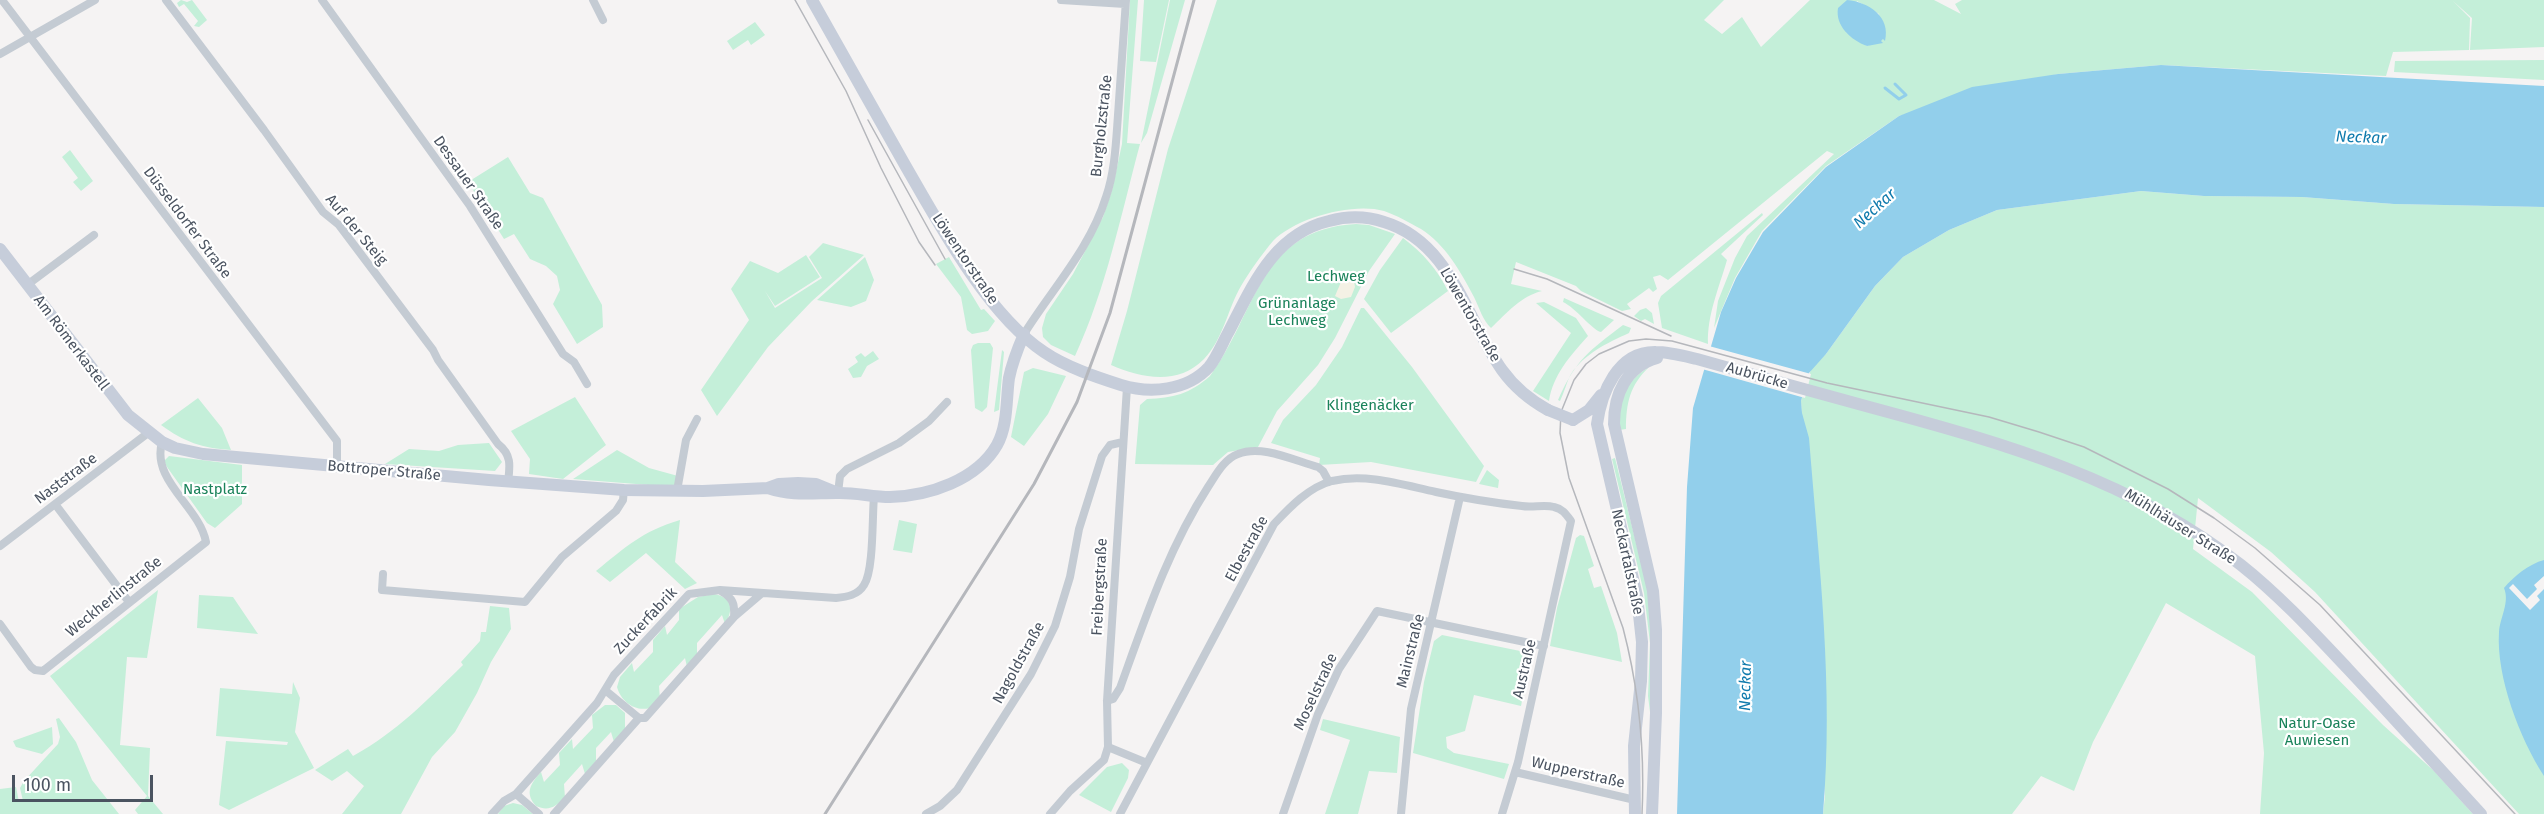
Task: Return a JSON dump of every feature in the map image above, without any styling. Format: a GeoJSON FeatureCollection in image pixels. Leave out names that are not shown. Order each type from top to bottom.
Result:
{"type":"FeatureCollection","features":[{"type":"Feature","properties":{"kind":"main road","name":"Löwentorstraße"},"geometry":{"type":"LineString","coordinates":[[812,0],[918,188],[970,273],[999,309],[1048,354],[1127,387],[1147,390],[1185,384],[1208,367],[1260,272],[1284,243],[1319,223],[1353,217],[1385,222],[1403,230],[1430,251],[1444,267],[1504,372],[1523,393],[1548,410],[1573,420],[1614,424]]}},
{"type":"Feature","properties":{"kind":"main road","name":"Am Römerkastell"},"geometry":{"type":"LineString","coordinates":[[0,249],[112,397],[148,433]]}},
{"type":"Feature","properties":{"kind":"main road","name":"Bottroper Straße"},"geometry":{"type":"LineString","coordinates":[[148,433],[175,448],[203,454],[508,482],[624,490],[677,491],[768,488],[779,484],[810,483],[838,493],[874,496],[925,493],[968,475],[987,460],[996,446],[1003,430],[1010,375],[1024,334]]}},
{"type":"Feature","properties":{"kind":"main road","name":"Neckartalstraße"},"geometry":{"type":"LineString","coordinates":[[1635,814],[1634,746],[1641,681],[1637,596],[1598,424],[1599,407],[1614,374],[1633,359],[1656,352],[1690,357]]}},
{"type":"Feature","properties":{"kind":"main road","name":"Neckartalstraße"},"geometry":{"type":"LineString","coordinates":[[1652,814],[1656,713],[1656,630],[1653,591],[1614,424],[1617,398],[1628,377],[1646,362],[1667,355]]}},
{"type":"Feature","properties":{"kind":"main road","name":"Aubrücke"},"geometry":{"type":"LineString","coordinates":[[1690,357],[1823,395]]}},
{"type":"Feature","properties":{"kind":"main road"},"geometry":{"type":"LineString","coordinates":[[1573,420],[1589,410],[1606,388]]}},
{"type":"Feature","properties":{"kind":"main road","name":"Mühlhäuser Straße"},"geometry":{"type":"LineString","coordinates":[[1823,395],[1992,440],[2072,468],[2122,491],[2203,538],[2241,565],[2312,631],[2481,814]]}},
{"type":"Feature","properties":{"kind":"street","name":"Düsseldorfer Straße"},"geometry":{"type":"LineString","coordinates":[[2,0],[337,441],[337,467]]}},
{"type":"Feature","properties":{"kind":"street"},"geometry":{"type":"LineString","coordinates":[[0,54],[95,0]]}},
{"type":"Feature","properties":{"kind":"street","name":"Auf der Steig"},"geometry":{"type":"LineString","coordinates":[[166,0],[259,122],[323,212],[339,225],[433,350],[507,454],[510,460],[508,482]]}},
{"type":"Feature","properties":{"kind":"street","name":"Dessauer Straße"},"geometry":{"type":"LineString","coordinates":[[321,0],[470,206],[563,354],[574,362],[587,384]]}},
{"type":"Feature","properties":{"kind":"street"},"geometry":{"type":"LineString","coordinates":[[593,0],[603,20]]}},
{"type":"Feature","properties":{"kind":"street","name":"Burgholzstraße"},"geometry":{"type":"LineString","coordinates":[[1024,334],[1040,307],[1068,272],[1088,237],[1107,197],[1116,142],[1126,2],[1061,0]]}},
{"type":"Feature","properties":{"kind":"street"},"geometry":{"type":"LineString","coordinates":[[27,285],[94,235]]}},
{"type":"Feature","properties":{"kind":"street","name":"Freibergstraße"},"geometry":{"type":"LineString","coordinates":[[1108,747],[1107,701],[1127,387]]}},
{"type":"Feature","properties":{"kind":"street"},"geometry":{"type":"LineString","coordinates":[[838,493],[840,476],[847,469],[899,443],[930,421],[947,402]]}},
{"type":"Feature","properties":{"kind":"street"},"geometry":{"type":"LineString","coordinates":[[677,491],[686,440],[697,419]]}},
{"type":"Feature","properties":{"kind":"street","name":"Naststraße"},"geometry":{"type":"LineString","coordinates":[[0,546],[148,433]]}},
{"type":"Feature","properties":{"kind":"street","name":"Weckherlinstraße"},"geometry":{"type":"LineString","coordinates":[[0,624],[31,667],[43,671],[206,542],[201,526],[162,469],[159,452],[162,442]]}},
{"type":"Feature","properties":{"kind":"street","name":"Nagoldstraße"},"geometry":{"type":"LineString","coordinates":[[926,814],[940,806],[957,790],[1031,674],[1055,626],[1070,577],[1078,529],[1102,456],[1110,445],[1122,442]]}},
{"type":"Feature","properties":{"kind":"street"},"geometry":{"type":"LineString","coordinates":[[1107,701],[1113,699],[1120,688],[1150,603],[1171,555],[1196,507],[1229,458],[1243,452],[1269,453],[1318,468],[1323,471],[1329,482]]}},
{"type":"Feature","properties":{"kind":"street","name":"Elbestraße"},"geometry":{"type":"LineString","coordinates":[[1120,814],[1274,524],[1292,505],[1329,482],[1346,478],[1374,479],[1460,497],[1524,507],[1552,506],[1564,511],[1571,521],[1570,530]]}},
{"type":"Feature","properties":{"kind":"street"},"geometry":{"type":"LineString","coordinates":[[383,574],[382,590],[525,602],[562,557],[616,511],[623,500],[624,490]]}},
{"type":"Feature","properties":{"kind":"street","name":"Zuckerfabrik"},"geometry":{"type":"LineString","coordinates":[[492,814],[504,801],[516,794],[597,704],[614,675],[689,594],[720,590],[836,598],[852,596],[859,591],[868,574],[874,496]]}},
{"type":"Feature","properties":{"kind":"street","name":"Mainstraße"},"geometry":{"type":"LineString","coordinates":[[1401,814],[1411,709],[1460,497]]}},
{"type":"Feature","properties":{"kind":"street"},"geometry":{"type":"LineString","coordinates":[[55,504],[129,602]]}},
{"type":"Feature","properties":{"kind":"street","name":"Austraße"},"geometry":{"type":"LineString","coordinates":[[1502,814],[1515,772],[1570,530]]}},
{"type":"Feature","properties":{"kind":"street"},"geometry":{"type":"LineString","coordinates":[[720,590],[735,604],[734,617]]}},
{"type":"Feature","properties":{"kind":"street"},"geometry":{"type":"LineString","coordinates":[[605,690],[639,718],[645,718],[734,617],[761,594]]}},
{"type":"Feature","properties":{"kind":"street","name":"Moselstraße"},"geometry":{"type":"LineString","coordinates":[[1283,814],[1318,714],[1339,669],[1377,611],[1544,646]]}},
{"type":"Feature","properties":{"kind":"street"},"geometry":{"type":"LineString","coordinates":[[554,814],[639,718]]}},
{"type":"Feature","properties":{"kind":"street"},"geometry":{"type":"LineString","coordinates":[[1050,814],[1070,790],[1104,760],[1108,747],[1147,763]]}},
{"type":"Feature","properties":{"kind":"street","name":"Wupperstraße"},"geometry":{"type":"LineString","coordinates":[[1515,772],[1635,800]]}},
{"type":"Feature","properties":{"kind":"street"},"geometry":{"type":"LineString","coordinates":[[516,794],[539,814]]}},
{"type":"Feature","properties":{"kind":"green space"},"geometry":{"type":"Polygon","coordinates":[[[181,0],[187,2],[192,0],[207,20],[199,27],[194,26],[198,21],[184,4],[179,7],[177,3],[181,0]]]}},
{"type":"Feature","properties":{"kind":"green space"},"geometry":{"type":"Polygon","coordinates":[[[1130,0],[1138,0],[1127,143],[1140,144],[1096,305],[1075,356],[1051,345],[1043,337],[1042,328],[1046,314],[1073,274],[1103,217],[1112,190],[1122,144],[1130,0]]]}},
{"type":"Feature","properties":{"kind":"green space"},"geometry":{"type":"Polygon","coordinates":[[[1144,0],[1169,0],[1156,62],[1140,61],[1144,0]]]}},
{"type":"Feature","properties":{"kind":"green space"},"geometry":{"type":"Polygon","coordinates":[[[1170,0],[1185,0],[1147,133],[1141,143],[1170,0]]]}},
{"type":"Feature","properties":{"kind":"green space"},"geometry":{"type":"Polygon","coordinates":[[[1217,0],[1724,0],[1704,20],[1722,34],[1742,17],[1761,47],[1810,0],[1934,0],[1961,14],[1955,4],[1962,0],[2544,0],[2544,47],[2470,50],[2472,18],[2453,1],[2470,18],[2469,50],[2393,52],[2386,76],[2161,65],[2058,74],[1899,116],[1826,166],[1762,231],[1735,278],[1714,328],[1718,301],[1735,258],[1747,236],[1834,154],[1827,151],[1668,280],[1660,275],[1653,277],[1657,289],[1653,292],[1649,288],[1627,304],[1631,309],[1622,311],[1581,291],[1576,286],[1516,262],[1511,284],[1542,291],[1521,301],[1491,328],[1483,318],[1458,268],[1430,235],[1384,211],[1357,209],[1325,214],[1295,225],[1273,241],[1241,286],[1216,343],[1194,368],[1183,373],[1159,377],[1123,370],[1111,365],[1168,149],[1217,0]],[[1857,1],[1846,32],[1867,46],[1883,39],[1879,14],[1857,1]]]}},
{"type":"Feature","properties":{"kind":"green space"},"geometry":{"type":"Polygon","coordinates":[[[755,22],[765,35],[751,45],[748,40],[733,50],[727,41],[755,22]]]}},
{"type":"Feature","properties":{"kind":"green space"},"geometry":{"type":"Polygon","coordinates":[[[2544,60],[2544,80],[2394,72],[2395,61],[2544,60]]]}},
{"type":"Feature","properties":{"kind":"green space"},"geometry":{"type":"Polygon","coordinates":[[[70,150],[93,181],[81,191],[73,182],[78,178],[62,157],[70,150]]]}},
{"type":"Feature","properties":{"kind":"green space"},"geometry":{"type":"Polygon","coordinates":[[[508,157],[530,193],[543,198],[602,305],[603,327],[577,344],[553,304],[560,290],[557,276],[546,266],[530,259],[514,234],[504,239],[468,182],[508,157]]]}},
{"type":"Feature","properties":{"kind":"green space","name":"Natur-Oase Auwiesen"},"geometry":{"type":"Polygon","coordinates":[[[2141,191],[2204,196],[2302,197],[2394,204],[2544,207],[2544,814],[2519,814],[2315,592],[2271,552],[2198,498],[2193,549],[2252,592],[2383,725],[2434,771],[2473,814],[2260,814],[2264,753],[2255,656],[2166,603],[2093,742],[2074,791],[2041,776],[2012,814],[1823,814],[1825,796],[1801,401],[1812,366],[1826,354],[1875,286],[1903,257],[1949,230],[1997,210],[2141,191]]]}},
{"type":"Feature","properties":{"kind":"green space"},"geometry":{"type":"Polygon","coordinates":[[[1762,213],[1763,215],[1721,254],[1727,260],[1711,312],[1708,344],[1662,328],[1658,303],[1661,296],[1762,213]]]}},
{"type":"Feature","properties":{"kind":"green space","name":"Grünanlage Lechweg"},"geometry":{"type":"Polygon","coordinates":[[[1356,224],[1369,225],[1395,234],[1369,271],[1335,338],[1318,365],[1277,411],[1258,447],[1228,452],[1213,465],[1135,464],[1140,405],[1147,399],[1165,398],[1188,391],[1210,376],[1226,352],[1264,278],[1279,258],[1298,241],[1324,229],[1356,224]]]}},
{"type":"Feature","properties":{"kind":"green space"},"geometry":{"type":"Polygon","coordinates":[[[1403,238],[1429,262],[1448,291],[1391,333],[1364,299],[1380,270],[1403,238]]]}},
{"type":"Feature","properties":{"kind":"green space"},"geometry":{"type":"Polygon","coordinates":[[[823,243],[864,255],[812,301],[768,347],[717,416],[701,390],[749,320],[731,289],[750,261],[778,273],[806,255],[820,277],[775,306],[765,291],[775,308],[822,278],[809,257],[823,243]]]}},
{"type":"Feature","properties":{"kind":"green space"},"geometry":{"type":"Polygon","coordinates":[[[865,257],[874,280],[866,301],[851,307],[817,300],[865,257]]]}},
{"type":"Feature","properties":{"kind":"green space"},"geometry":{"type":"Polygon","coordinates":[[[949,257],[981,310],[984,309],[995,321],[988,331],[972,334],[967,330],[961,297],[936,264],[949,257]]]}},
{"type":"Feature","properties":{"kind":"green space"},"geometry":{"type":"Polygon","coordinates":[[[1564,298],[1614,320],[1601,332],[1563,302],[1564,298]]]}},
{"type":"Feature","properties":{"kind":"green space"},"geometry":{"type":"Polygon","coordinates":[[[1544,302],[1576,318],[1588,336],[1558,374],[1549,401],[1533,391],[1571,333],[1536,303],[1544,302]]]}},
{"type":"Feature","properties":{"kind":"green space","name":"Klingenäcker"},"geometry":{"type":"Polygon","coordinates":[[[1361,308],[1364,308],[1412,367],[1484,466],[1476,482],[1371,462],[1319,465],[1320,458],[1271,443],[1283,420],[1316,385],[1342,347],[1361,308]]]}},
{"type":"Feature","properties":{"kind":"green space"},"geometry":{"type":"Polygon","coordinates":[[[1646,308],[1652,313],[1654,324],[1645,319],[1641,321],[1634,316],[1646,308]]]}},
{"type":"Feature","properties":{"kind":"green space"},"geometry":{"type":"Polygon","coordinates":[[[1623,325],[1631,328],[1629,333],[1597,350],[1576,367],[1592,350],[1623,325]]]}},
{"type":"Feature","properties":{"kind":"green space"},"geometry":{"type":"Polygon","coordinates":[[[990,343],[993,348],[987,407],[982,412],[975,408],[971,350],[973,345],[990,343]]]}},
{"type":"Feature","properties":{"kind":"green space"},"geometry":{"type":"Polygon","coordinates":[[[1002,350],[1004,352],[999,410],[994,412],[1002,350]]]}},
{"type":"Feature","properties":{"kind":"green space"},"geometry":{"type":"Polygon","coordinates":[[[873,351],[879,359],[867,366],[861,377],[853,378],[848,369],[858,362],[855,357],[861,353],[865,357],[873,351]]]}},
{"type":"Feature","properties":{"kind":"green space"},"geometry":{"type":"Polygon","coordinates":[[[1649,367],[1637,381],[1630,395],[1626,429],[1619,430],[1620,409],[1624,393],[1633,380],[1649,367]]]}},
{"type":"Feature","properties":{"kind":"green space"},"geometry":{"type":"Polygon","coordinates":[[[1033,368],[1066,376],[1048,414],[1024,446],[1011,437],[1024,372],[1033,368]]]}},
{"type":"Feature","properties":{"kind":"green space"},"geometry":{"type":"Polygon","coordinates":[[[1568,379],[1563,394],[1560,401],[1558,400],[1568,379]]]}},
{"type":"Feature","properties":{"kind":"green space"},"geometry":{"type":"Polygon","coordinates":[[[575,397],[606,445],[563,479],[529,474],[530,459],[511,431],[575,397]]]}},
{"type":"Feature","properties":{"kind":"green space"},"geometry":{"type":"Polygon","coordinates":[[[198,398],[222,428],[231,450],[194,443],[161,425],[198,398]]]}},
{"type":"Feature","properties":{"kind":"green space"},"geometry":{"type":"Polygon","coordinates":[[[489,443],[502,462],[495,471],[385,464],[409,449],[439,451],[458,445],[489,443]]]}},
{"type":"Feature","properties":{"kind":"green space"},"geometry":{"type":"Polygon","coordinates":[[[617,450],[649,468],[678,476],[674,487],[573,479],[617,450]]]}},
{"type":"Feature","properties":{"kind":"green space","name":"Nastplatz"},"geometry":{"type":"Polygon","coordinates":[[[169,456],[242,465],[242,504],[215,528],[207,523],[167,467],[164,461],[169,456]]]}},
{"type":"Feature","properties":{"kind":"green space"},"geometry":{"type":"Polygon","coordinates":[[[1615,458],[1648,591],[1653,642],[1651,720],[1648,696],[1650,643],[1644,593],[1612,459],[1615,458]]]}},
{"type":"Feature","properties":{"kind":"green space"},"geometry":{"type":"Polygon","coordinates":[[[1487,470],[1499,480],[1498,488],[1479,484],[1487,470]]]}},
{"type":"Feature","properties":{"kind":"green space"},"geometry":{"type":"Polygon","coordinates":[[[680,520],[675,562],[697,583],[685,589],[646,553],[610,582],[596,571],[644,535],[680,520]]]}},
{"type":"Feature","properties":{"kind":"green space"},"geometry":{"type":"Polygon","coordinates":[[[899,520],[917,524],[912,553],[893,550],[899,520]]]}},
{"type":"Feature","properties":{"kind":"green space"},"geometry":{"type":"Polygon","coordinates":[[[1580,535],[1584,536],[1594,566],[1588,569],[1594,588],[1601,586],[1617,633],[1622,662],[1550,646],[1557,608],[1576,538],[1580,535]]]}},
{"type":"Feature","properties":{"kind":"green space"},"geometry":{"type":"Polygon","coordinates":[[[158,590],[147,658],[127,657],[120,745],[150,748],[148,796],[163,814],[138,814],[135,810],[147,796],[50,676],[158,590]]]}},
{"type":"Feature","properties":{"kind":"green space"},"geometry":{"type":"Polygon","coordinates":[[[714,594],[725,598],[730,605],[730,614],[725,624],[722,615],[697,643],[697,656],[687,667],[685,658],[659,686],[660,699],[650,708],[634,707],[625,701],[617,687],[620,677],[632,663],[634,672],[653,652],[653,640],[665,626],[667,635],[679,620],[679,609],[698,597],[714,594]]]}},
{"type":"Feature","properties":{"kind":"green space"},"geometry":{"type":"Polygon","coordinates":[[[199,595],[233,597],[258,634],[197,628],[199,595]]]}},
{"type":"Feature","properties":{"kind":"green space"},"geometry":{"type":"Polygon","coordinates":[[[490,606],[509,608],[511,629],[491,662],[455,732],[432,757],[401,814],[342,814],[364,786],[347,771],[332,781],[315,770],[348,749],[353,756],[398,726],[424,703],[463,665],[461,662],[480,641],[481,632],[486,632],[490,606]]]}},
{"type":"Feature","properties":{"kind":"green space"},"geometry":{"type":"Polygon","coordinates":[[[1442,635],[1525,652],[1530,661],[1521,706],[1474,695],[1465,731],[1446,737],[1447,748],[1454,753],[1509,764],[1504,779],[1413,753],[1424,682],[1434,641],[1442,635]]]}},
{"type":"Feature","properties":{"kind":"green space"},"geometry":{"type":"Polygon","coordinates":[[[293,682],[300,698],[295,732],[314,768],[229,810],[219,805],[226,741],[287,745],[288,742],[216,736],[220,688],[292,694],[293,682]]]}},
{"type":"Feature","properties":{"kind":"green space"},"geometry":{"type":"Polygon","coordinates":[[[605,705],[616,705],[625,713],[625,729],[614,742],[611,732],[596,748],[596,761],[585,774],[582,764],[564,784],[565,798],[562,801],[549,808],[536,806],[530,797],[530,788],[534,780],[541,772],[544,782],[560,765],[559,753],[572,739],[573,749],[593,728],[592,715],[605,705]]]}},
{"type":"Feature","properties":{"kind":"green space"},"geometry":{"type":"Polygon","coordinates":[[[59,718],[76,742],[92,780],[119,814],[0,814],[0,789],[16,787],[19,802],[23,801],[20,788],[24,781],[58,744],[60,737],[56,719],[59,718]]]}},
{"type":"Feature","properties":{"kind":"green space"},"geometry":{"type":"Polygon","coordinates":[[[1323,719],[1400,737],[1397,773],[1369,771],[1358,814],[1325,814],[1350,740],[1320,730],[1323,719]]]}},
{"type":"Feature","properties":{"kind":"green space"},"geometry":{"type":"Polygon","coordinates":[[[52,727],[53,744],[42,754],[16,747],[13,741],[52,727]]]}},
{"type":"Feature","properties":{"kind":"green space"},"geometry":{"type":"Polygon","coordinates":[[[1122,763],[1129,770],[1128,778],[1111,812],[1079,795],[1107,767],[1122,763]]]}},
{"type":"Feature","properties":{"kind":"green space"},"geometry":{"type":"Polygon","coordinates":[[[513,803],[522,805],[533,814],[498,814],[504,806],[513,803]]]}},
{"type":"Feature","properties":{"kind":"sand"},"geometry":{"type":"Polygon","coordinates":[[[1344,275],[1353,275],[1355,287],[1351,297],[1341,299],[1335,296],[1344,275]]]}},
{"type":"Feature","properties":{"kind":"water"},"geometry":{"type":"Polygon","coordinates":[[[1847,0],[1863,4],[1876,12],[1885,25],[1885,41],[1883,39],[1881,41],[1883,43],[1867,46],[1845,32],[1839,21],[1838,8],[1847,0]]]}},
{"type":"Feature","properties":{"kind":"water","name":"Neckar"},"geometry":{"type":"Polygon","coordinates":[[[2161,65],[2544,86],[2544,207],[2394,204],[2302,197],[2204,196],[2141,191],[1997,210],[1949,230],[1903,257],[1875,286],[1826,354],[1809,373],[1801,401],[1809,438],[1824,626],[1827,720],[1823,814],[1677,814],[1687,487],[1693,408],[1721,312],[1736,278],[1763,232],[1826,167],[1899,116],[1972,87],[2058,74],[2161,65]]]}},
{"type":"Feature","properties":{"kind":"water"},"geometry":{"type":"Polygon","coordinates":[[[2544,560],[2544,776],[2526,744],[2511,707],[2501,668],[2499,632],[2506,599],[2504,588],[2522,571],[2544,560]]]}},
{"type":"Feature","properties":{"kind":"pier"},"geometry":{"type":"Polygon","coordinates":[[[1709,346],[1811,374],[1805,398],[1702,369],[1709,346]]]}},
{"type":"Feature","properties":{"kind":"pier"},"geometry":{"type":"Polygon","coordinates":[[[2544,576],[2544,589],[2537,596],[2540,600],[2530,610],[2509,588],[2513,584],[2527,599],[2537,589],[2534,585],[2544,576]]]}},
{"type":"Feature","properties":{"kind":"waterway"},"geometry":{"type":"LineString","coordinates":[[1885,88],[1899,99],[1906,95],[1895,84]]}},
{"type":"Feature","properties":{"kind":"tram line"},"geometry":{"type":"LineString","coordinates":[[795,0],[846,91],[881,168],[919,242],[935,265]]}},
{"type":"Feature","properties":{"kind":"tram line"},"geometry":{"type":"LineString","coordinates":[[868,120],[945,259]]}},
{"type":"Feature","properties":{"kind":"tram line"},"geometry":{"type":"LineString","coordinates":[[1514,269],[1547,279],[1671,336]]}},
{"type":"Feature","properties":{"kind":"tram line"},"geometry":{"type":"LineString","coordinates":[[1642,814],[1643,767],[1640,720],[1629,651],[1623,628],[1569,478],[1560,433],[1561,412],[1574,380],[1586,364],[1599,354],[1629,341],[1646,339],[1672,341],[1827,383],[1989,417],[2084,447],[2168,489],[2214,518],[2255,548],[2320,605],[2515,814]]}},
{"type":"Feature","properties":{"kind":"railway"},"geometry":{"type":"LineString","coordinates":[[825,814],[1034,484],[1077,402],[1110,313],[1194,0]]}},
{"type":"Feature","properties":{"kind":"park label","name":"Lechweg"},"geometry":{"type":"Point","coordinates":[1336,277]}}]}
